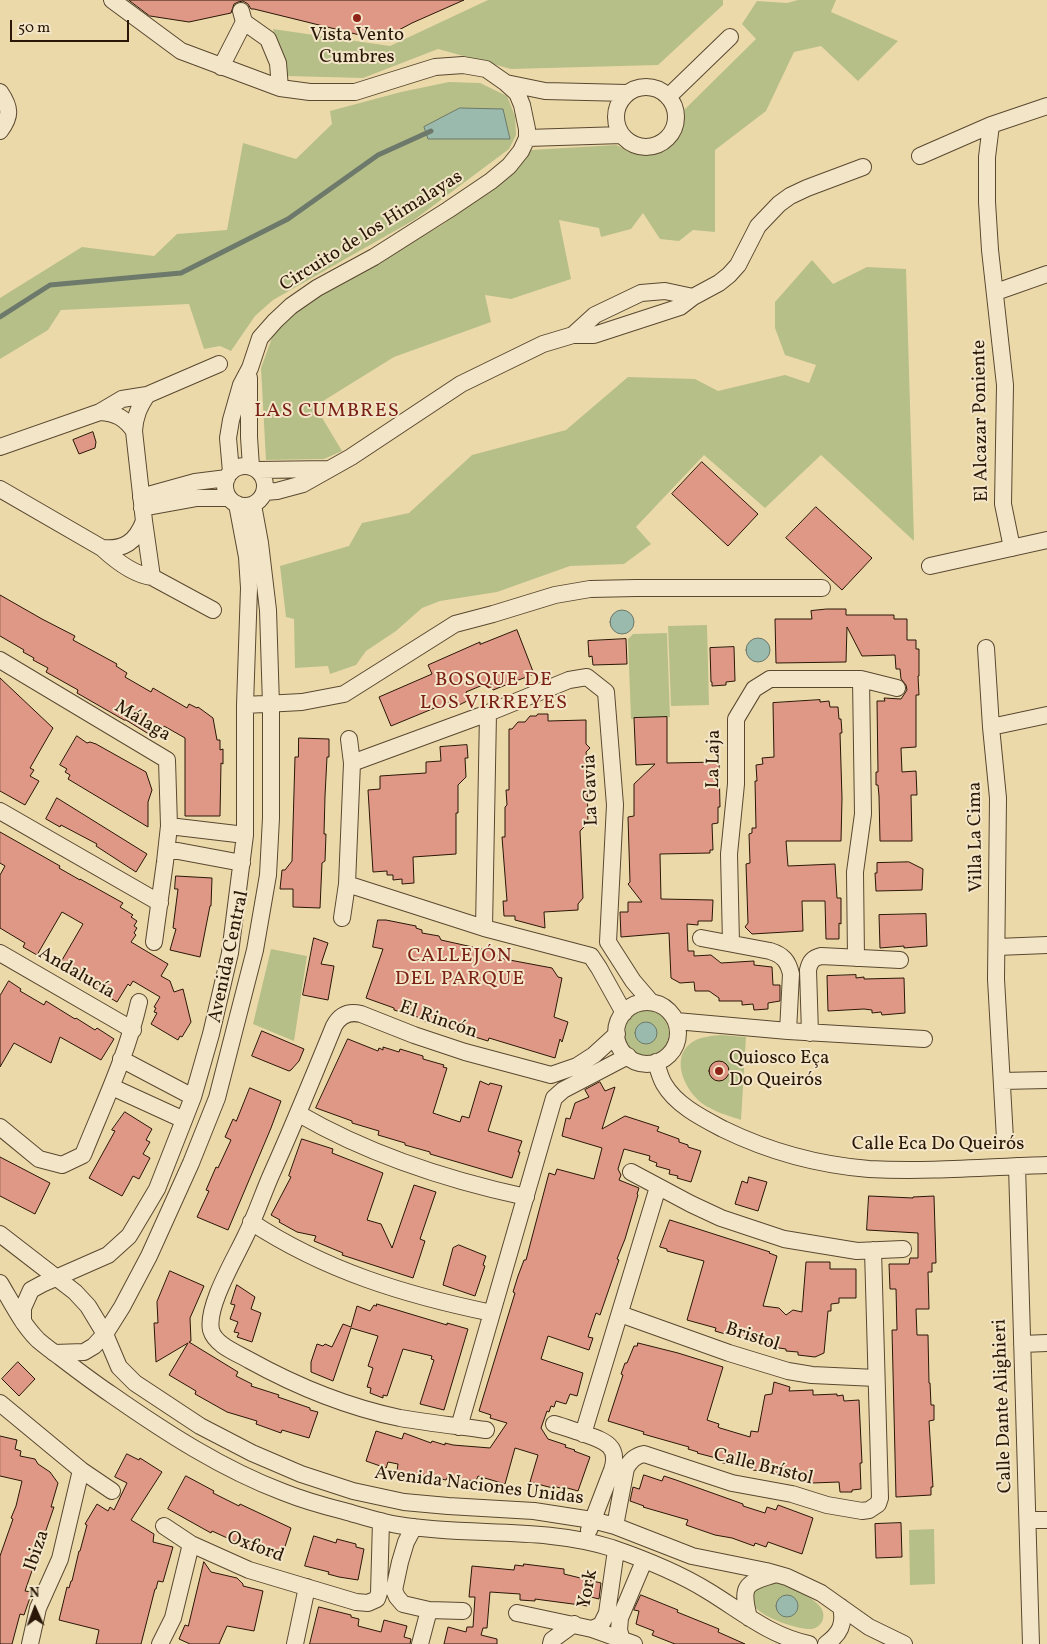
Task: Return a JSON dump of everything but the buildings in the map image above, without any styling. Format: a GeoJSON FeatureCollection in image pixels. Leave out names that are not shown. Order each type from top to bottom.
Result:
{"type":"FeatureCollection","features":[{"type":"Feature","properties":{"kind":"street"},"geometry":{"type":"LineString","coordinates":[[112,0],[181,51],[280,88],[310,92],[355,92],[435,67],[463,65],[486,69],[506,83],[516,93],[522,105],[527,138],[622,135]]}},
{"type":"Feature","properties":{"kind":"street"},"geometry":{"type":"LineString","coordinates":[[221,66],[242,17],[268,39],[278,63],[280,88]]}},
{"type":"Feature","properties":{"kind":"street"},"geometry":{"type":"LineString","coordinates":[[668,97],[730,37]]}},
{"type":"Feature","properties":{"kind":"street"},"geometry":{"type":"LineString","coordinates":[[506,83],[545,91],[627,94]]}},
{"type":"Feature","properties":{"kind":"street"},"geometry":{"type":"LineString","coordinates":[[647,87],[657,89],[668,97],[675,109],[676,123],[670,135],[659,144],[646,147],[632,144],[622,135],[616,125],[616,113],[620,102],[627,94],[636,89],[647,87]]}},
{"type":"Feature","properties":{"kind":"street"},"geometry":{"type":"LineString","coordinates":[[0,92],[9,110],[8,119],[0,131]]}},
{"type":"Feature","properties":{"kind":"street"},"geometry":{"type":"LineString","coordinates":[[920,156],[991,125],[1047,106]]}},
{"type":"Feature","properties":{"kind":"street","name":"El Alcazar Poniente"},"geometry":{"type":"LineString","coordinates":[[991,125],[987,157],[987,202],[990,250],[1005,385],[1004,504],[1012,548]]}},
{"type":"Feature","properties":{"kind":"street","name":"Circuito de los Himalayas"},"geometry":{"type":"LineString","coordinates":[[229,475],[228,438],[241,385],[250,368],[260,338],[275,321],[291,306],[317,288],[374,257],[491,181],[509,166],[521,151],[527,138]]}},
{"type":"Feature","properties":{"kind":"street"},"geometry":{"type":"LineString","coordinates":[[265,492],[303,484],[331,469],[462,384],[543,344],[573,335],[594,335],[680,307],[693,297],[719,283],[734,270],[758,226],[785,200],[807,188],[863,167]]}},
{"type":"Feature","properties":{"kind":"street"},"geometry":{"type":"LineString","coordinates":[[996,292],[1047,274]]}},
{"type":"Feature","properties":{"kind":"street"},"geometry":{"type":"LineString","coordinates":[[573,335],[595,315],[641,293],[665,291],[693,297]]}},
{"type":"Feature","properties":{"kind":"street"},"geometry":{"type":"LineString","coordinates":[[1,448],[100,412],[122,399],[147,395],[219,364]]}},
{"type":"Feature","properties":{"kind":"street","name":"Circuito de los Himalayas"},"geometry":{"type":"LineString","coordinates":[[250,368],[248,407],[255,469]]}},
{"type":"Feature","properties":{"kind":"street"},"geometry":{"type":"LineString","coordinates":[[147,395],[139,406],[134,430],[142,509],[152,577]]}},
{"type":"Feature","properties":{"kind":"street"},"geometry":{"type":"LineString","coordinates":[[100,412],[111,412],[120,416],[134,430]]}},
{"type":"Feature","properties":{"kind":"street"},"geometry":{"type":"LineString","coordinates":[[233,501],[225,485],[229,475],[237,468],[244,466],[255,469],[331,469]]}},
{"type":"Feature","properties":{"kind":"street"},"geometry":{"type":"LineString","coordinates":[[142,509],[197,498],[233,501],[245,506],[254,505],[265,492],[266,484],[263,477],[255,469]]}},
{"type":"Feature","properties":{"kind":"street"},"geometry":{"type":"LineString","coordinates":[[142,509],[195,482],[229,475]]}},
{"type":"Feature","properties":{"kind":"street"},"geometry":{"type":"LineString","coordinates":[[0,489],[102,548],[113,558],[128,567],[144,576],[152,577],[213,610]]}},
{"type":"Feature","properties":{"kind":"street","name":"Avenida Central"},"geometry":{"type":"LineString","coordinates":[[54,1353],[84,1352],[94,1346],[105,1334],[122,1307],[149,1256],[191,1163],[217,1098],[255,950],[268,875],[271,818],[271,704],[268,610],[247,557],[233,501]]}},
{"type":"Feature","properties":{"kind":"street","name":"Avenida Central"},"geometry":{"type":"LineString","coordinates":[[23,1322],[23,1308],[31,1290],[108,1255],[129,1236],[157,1189],[193,1097],[211,1034],[230,953],[245,835],[245,705],[258,587],[254,505]]}},
{"type":"Feature","properties":{"kind":"street"},"geometry":{"type":"LineString","coordinates":[[102,548],[122,547],[132,542],[139,534],[142,509]]}},
{"type":"Feature","properties":{"kind":"street"},"geometry":{"type":"LineString","coordinates":[[930,566],[1047,540]]}},
{"type":"Feature","properties":{"kind":"street"},"geometry":{"type":"LineString","coordinates":[[245,705],[302,702],[344,694],[455,624],[555,595],[590,589],[822,588]]}},
{"type":"Feature","properties":{"kind":"street","name":"Villa La Cima"},"geometry":{"type":"LineString","coordinates":[[986,648],[998,798],[997,1007],[1005,1139]]}},
{"type":"Feature","properties":{"kind":"street","name":"Málaga"},"geometry":{"type":"LineString","coordinates":[[0,660],[167,760],[169,826]]}},
{"type":"Feature","properties":{"kind":"street","name":"La Gavia"},"geometry":{"type":"LineString","coordinates":[[352,763],[488,713],[569,680],[587,677],[606,692],[615,805],[608,942],[633,981],[651,1002]]}},
{"type":"Feature","properties":{"kind":"street","name":"La Laja"},"geometry":{"type":"LineString","coordinates":[[731,943],[728,854],[736,784],[736,719],[754,689],[770,679],[861,680],[897,688]]}},
{"type":"Feature","properties":{"kind":"street"},"geometry":{"type":"LineString","coordinates":[[856,958],[855,872],[862,814],[861,680]]}},
{"type":"Feature","properties":{"kind":"street"},"geometry":{"type":"LineString","coordinates":[[484,928],[488,713]]}},
{"type":"Feature","properties":{"kind":"street"},"geometry":{"type":"LineString","coordinates":[[991,727],[1047,715]]}},
{"type":"Feature","properties":{"kind":"street"},"geometry":{"type":"LineString","coordinates":[[342,918],[347,884],[352,763],[349,740]]}},
{"type":"Feature","properties":{"kind":"street"},"geometry":{"type":"LineString","coordinates":[[245,769],[271,769]]}},
{"type":"Feature","properties":{"kind":"street"},"geometry":{"type":"LineString","coordinates":[[0,811],[160,903]]}},
{"type":"Feature","properties":{"kind":"street"},"geometry":{"type":"LineString","coordinates":[[154,942],[169,826],[245,835]]}},
{"type":"Feature","properties":{"kind":"street"},"geometry":{"type":"LineString","coordinates":[[167,851],[178,851],[242,863]]}},
{"type":"Feature","properties":{"kind":"street"},"geometry":{"type":"LineString","coordinates":[[347,884],[484,928],[590,956],[599,968],[624,1013]]}},
{"type":"Feature","properties":{"kind":"street"},"geometry":{"type":"LineString","coordinates":[[702,938],[770,951],[786,959],[791,974],[788,1031]]}},
{"type":"Feature","properties":{"kind":"street"},"geometry":{"type":"LineString","coordinates":[[997,947],[1047,946]]}},
{"type":"Feature","properties":{"kind":"street","name":"Andalucía"},"geometry":{"type":"LineString","coordinates":[[0,953],[133,1030]]}},
{"type":"Feature","properties":{"kind":"street"},"geometry":{"type":"LineString","coordinates":[[810,1033],[808,970],[810,963],[815,957],[900,960]]}},
{"type":"Feature","properties":{"kind":"street","name":"Andalucía"},"geometry":{"type":"LineString","coordinates":[[112,1087],[133,1030],[139,1002]]}},
{"type":"Feature","properties":{"kind":"street"},"geometry":{"type":"LineString","coordinates":[[651,1002],[666,1008],[672,1014],[678,1031],[677,1042],[673,1051],[665,1058],[656,1062],[641,1063],[628,1056],[620,1046],[617,1027],[624,1013],[636,1004],[651,1002]]}},
{"type":"Feature","properties":{"kind":"street","name":"El Rincón"},"geometry":{"type":"LineString","coordinates":[[486,1430],[399,1418],[343,1402],[278,1376],[223,1345],[215,1338],[211,1327],[216,1300],[232,1260],[252,1222],[299,1114],[334,1026],[342,1016],[354,1012],[450,1047],[550,1075],[576,1066],[594,1055],[617,1034]]}},
{"type":"Feature","properties":{"kind":"street"},"geometry":{"type":"LineString","coordinates":[[676,1021],[810,1033],[924,1039]]}},
{"type":"Feature","properties":{"kind":"street"},"geometry":{"type":"LineString","coordinates":[[211,1034],[232,1040]]}},
{"type":"Feature","properties":{"kind":"street"},"geometry":{"type":"LineString","coordinates":[[460,1426],[554,1098],[563,1090],[628,1056]]}},
{"type":"Feature","properties":{"kind":"street"},"geometry":{"type":"LineString","coordinates":[[121,1059],[193,1097]]}},
{"type":"Feature","properties":{"kind":"street","name":"Calle Eca Do Queirós"},"geometry":{"type":"LineString","coordinates":[[656,1062],[663,1083],[670,1093],[696,1114],[748,1140],[800,1157],[834,1164],[885,1169],[1047,1165]]}},
{"type":"Feature","properties":{"kind":"street"},"geometry":{"type":"LineString","coordinates":[[1002,1081],[1047,1080]]}},
{"type":"Feature","properties":{"kind":"street"},"geometry":{"type":"LineString","coordinates":[[0,1127],[39,1159],[62,1165],[84,1155],[105,1100],[112,1087],[184,1120]]}},
{"type":"Feature","properties":{"kind":"street"},"geometry":{"type":"LineString","coordinates":[[299,1114],[349,1139],[417,1167],[474,1184],[526,1196]]}},
{"type":"Feature","properties":{"kind":"street","name":"Calle Dante Alighieri"},"geometry":{"type":"LineString","coordinates":[[1017,1166],[1031,1644]]}},
{"type":"Feature","properties":{"kind":"street"},"geometry":{"type":"LineString","coordinates":[[631,1172],[721,1218],[784,1239],[857,1251],[903,1250]]}},
{"type":"Feature","properties":{"kind":"street"},"geometry":{"type":"LineString","coordinates":[[583,1434],[658,1187]]}},
{"type":"Feature","properties":{"kind":"street"},"geometry":{"type":"LineString","coordinates":[[252,1222],[287,1244],[354,1275],[405,1292],[492,1313]]}},
{"type":"Feature","properties":{"kind":"street","name":"Avenida Naciones Unidas"},"geometry":{"type":"LineString","coordinates":[[0,1234],[75,1292],[88,1306],[105,1334],[119,1367],[135,1383],[200,1426],[252,1453],[301,1474],[353,1491],[404,1502],[534,1511],[592,1520],[615,1526],[692,1556],[776,1574],[792,1580],[821,1593],[869,1627],[904,1644]]}},
{"type":"Feature","properties":{"kind":"street"},"geometry":{"type":"LineString","coordinates":[[873,1250],[876,1378]]}},
{"type":"Feature","properties":{"kind":"street"},"geometry":{"type":"LineString","coordinates":[[0,1283],[23,1322],[39,1341],[80,1373],[152,1423],[245,1475],[283,1492],[381,1522],[414,1527],[540,1534],[616,1550],[707,1590],[782,1639],[809,1644]]}},
{"type":"Feature","properties":{"kind":"street","name":"Bristol"},"geometry":{"type":"LineString","coordinates":[[620,1314],[729,1353],[788,1371],[812,1376],[876,1378]]}},
{"type":"Feature","properties":{"kind":"street"},"geometry":{"type":"LineString","coordinates":[[1022,1344],[1047,1343]]}},
{"type":"Feature","properties":{"kind":"street","name":"Calle Brístol"},"geometry":{"type":"LineString","coordinates":[[615,1526],[626,1468],[630,1461],[638,1455],[644,1454],[732,1483],[792,1494],[827,1505],[862,1511],[870,1510],[878,1504],[880,1498],[876,1378]]}},
{"type":"Feature","properties":{"kind":"street"},"geometry":{"type":"LineString","coordinates":[[0,1403],[81,1470],[112,1491]]}},
{"type":"Feature","properties":{"kind":"street"},"geometry":{"type":"LineString","coordinates":[[554,1424],[603,1440],[611,1447],[614,1454],[614,1462],[585,1542]]}},
{"type":"Feature","properties":{"kind":"street","name":"Ibiza"},"geometry":{"type":"LineString","coordinates":[[30,1644],[38,1608],[60,1559],[81,1470]]}},
{"type":"Feature","properties":{"kind":"street"},"geometry":{"type":"LineString","coordinates":[[1028,1520],[1047,1520]]}},
{"type":"Feature","properties":{"kind":"street","name":"Oxford"},"geometry":{"type":"LineString","coordinates":[[164,1526],[191,1544],[250,1570],[356,1602],[368,1603],[377,1599],[380,1586],[381,1522]]}},
{"type":"Feature","properties":{"kind":"street"},"geometry":{"type":"LineString","coordinates":[[414,1527],[404,1549],[394,1590],[397,1597],[403,1604],[429,1610],[463,1611]]}},
{"type":"Feature","properties":{"kind":"street"},"geometry":{"type":"LineString","coordinates":[[160,1644],[172,1618],[191,1544]]}},
{"type":"Feature","properties":{"kind":"street","name":"York"},"geometry":{"type":"LineString","coordinates":[[592,1629],[600,1625],[607,1613],[616,1550]]}},
{"type":"Feature","properties":{"kind":"street","name":"York"},"geometry":{"type":"LineString","coordinates":[[628,1642],[619,1630],[620,1618],[644,1561]]}},
{"type":"Feature","properties":{"kind":"street"},"geometry":{"type":"LineString","coordinates":[[749,1618],[745,1591],[750,1584],[776,1574]]}},
{"type":"Feature","properties":{"kind":"street"},"geometry":{"type":"LineString","coordinates":[[295,1644],[307,1587]]}},
{"type":"Feature","properties":{"kind":"street"},"geometry":{"type":"LineString","coordinates":[[826,1644],[839,1632],[843,1616],[841,1607]]}},
{"type":"Feature","properties":{"kind":"street"},"geometry":{"type":"LineString","coordinates":[[420,1644],[429,1610]]}},
{"type":"Feature","properties":{"kind":"street","name":"York"},"geometry":{"type":"LineString","coordinates":[[516,1613],[574,1624],[628,1642]]}},
{"type":"Feature","properties":{"kind":"street","name":"York"},"geometry":{"type":"LineString","coordinates":[[551,1644],[552,1640],[574,1624]]}},
{"type":"Feature","properties":{"kind":"green space"},"geometry":{"type":"Polygon","coordinates":[[[488,0],[723,0],[723,5],[658,65],[511,69],[438,49],[363,78],[286,76],[273,29],[390,46],[488,0]]]}},
{"type":"Feature","properties":{"kind":"green space"},"geometry":{"type":"Polygon","coordinates":[[[798,0],[836,0],[831,12],[898,41],[858,81],[821,46],[794,52],[766,111],[715,150],[715,232],[693,230],[679,241],[660,239],[643,213],[631,229],[601,237],[599,228],[559,220],[571,279],[511,299],[485,295],[491,322],[394,357],[315,406],[342,451],[324,459],[266,460],[261,368],[273,335],[299,307],[440,226],[501,184],[530,150],[616,145],[631,152],[648,155],[666,149],[677,138],[682,128],[683,111],[756,39],[742,24],[757,1],[787,3],[798,0]]]}},
{"type":"Feature","properties":{"kind":"green space"},"geometry":{"type":"Polygon","coordinates":[[[449,82],[480,83],[507,96],[515,116],[516,135],[509,149],[414,220],[273,300],[255,316],[231,351],[220,346],[204,349],[189,304],[61,310],[48,330],[0,359],[0,298],[82,247],[154,256],[177,234],[227,230],[243,143],[296,159],[332,124],[330,111],[401,92],[449,82]]]}},
{"type":"Feature","properties":{"kind":"green space"},"geometry":{"type":"Polygon","coordinates":[[[812,260],[833,284],[867,267],[906,269],[914,541],[821,455],[765,508],[704,455],[636,527],[651,544],[624,564],[570,566],[497,592],[440,601],[422,608],[396,631],[366,651],[356,665],[330,674],[328,666],[295,668],[294,619],[286,617],[280,566],[349,546],[362,523],[409,513],[472,455],[566,430],[628,377],[695,379],[718,391],[785,375],[809,383],[816,365],[785,355],[775,328],[775,302],[812,260]]]}},
{"type":"Feature","properties":{"kind":"green space"},"geometry":{"type":"Polygon","coordinates":[[[707,625],[709,705],[671,706],[668,626],[707,625]]]}},
{"type":"Feature","properties":{"kind":"green space"},"geometry":{"type":"Polygon","coordinates":[[[667,633],[670,717],[631,719],[628,639],[633,634],[667,633]]]}},
{"type":"Feature","properties":{"kind":"green space"},"geometry":{"type":"Polygon","coordinates":[[[271,949],[307,956],[294,1041],[253,1024],[271,949]]]}},
{"type":"Feature","properties":{"kind":"green space"},"geometry":{"type":"Polygon","coordinates":[[[646,1010],[659,1014],[665,1020],[669,1033],[665,1046],[659,1052],[646,1056],[633,1052],[627,1046],[623,1033],[627,1020],[633,1014],[646,1010]]]}},
{"type":"Feature","properties":{"kind":"green space"},"geometry":{"type":"Polygon","coordinates":[[[720,1035],[746,1037],[741,1120],[716,1111],[701,1102],[683,1078],[681,1059],[684,1050],[691,1043],[701,1038],[720,1035]]]}},
{"type":"Feature","properties":{"kind":"green space"},"geometry":{"type":"Polygon","coordinates":[[[934,1529],[935,1584],[910,1585],[909,1530],[934,1529]]]}},
{"type":"Feature","properties":{"kind":"green space"},"geometry":{"type":"Polygon","coordinates":[[[775,1582],[797,1591],[820,1606],[823,1612],[823,1619],[817,1627],[812,1629],[798,1628],[773,1619],[755,1607],[751,1589],[775,1582]]]}},
{"type":"Feature","properties":{"kind":"shaded area"},"geometry":{"type":"Polygon","coordinates":[[[460,108],[503,109],[510,139],[428,139],[424,127],[460,108]]]}},
{"type":"Feature","properties":{"kind":"shaded area"},"geometry":{"type":"Polygon","coordinates":[[[622,610],[627,611],[633,617],[633,627],[627,633],[622,634],[617,633],[611,627],[610,622],[611,617],[617,611],[622,610]]]}},
{"type":"Feature","properties":{"kind":"shaded area"},"geometry":{"type":"Polygon","coordinates":[[[758,638],[767,641],[770,650],[767,659],[758,662],[749,659],[746,650],[749,641],[758,638]]]}},
{"type":"Feature","properties":{"kind":"shaded area"},"geometry":{"type":"Polygon","coordinates":[[[646,1022],[654,1025],[657,1033],[654,1041],[646,1044],[638,1041],[635,1033],[638,1025],[646,1022]]]}},
{"type":"Feature","properties":{"kind":"shaded area"},"geometry":{"type":"Polygon","coordinates":[[[783,1595],[791,1595],[798,1602],[798,1610],[791,1617],[783,1617],[776,1610],[776,1602],[783,1595]]]}},
{"type":"Feature","properties":{"kind":"waterway"},"geometry":{"type":"LineString","coordinates":[[0,317],[50,285],[181,273],[288,219],[378,155],[431,131]]}},
{"type":"Feature","properties":{"kind":"place","name":"Vista Vento Cumbres"},"geometry":{"type":"Point","coordinates":[357,18]}},
{"type":"Feature","properties":{"kind":"place","name":"Quiosco Eça Do Queirós"},"geometry":{"type":"Point","coordinates":[719,1071]}},
{"type":"Feature","properties":{"kind":"district","name":"LAS CUMBRES"},"geometry":{"type":"Point","coordinates":[327,412]}},
{"type":"Feature","properties":{"kind":"district","name":"BOSQUE DE LOS VIRREYES"},"geometry":{"type":"Point","coordinates":[494,692]}},
{"type":"Feature","properties":{"kind":"district","name":"CALLEJÓN DEL PARQUE"},"geometry":{"type":"Point","coordinates":[460,968]}}]}
